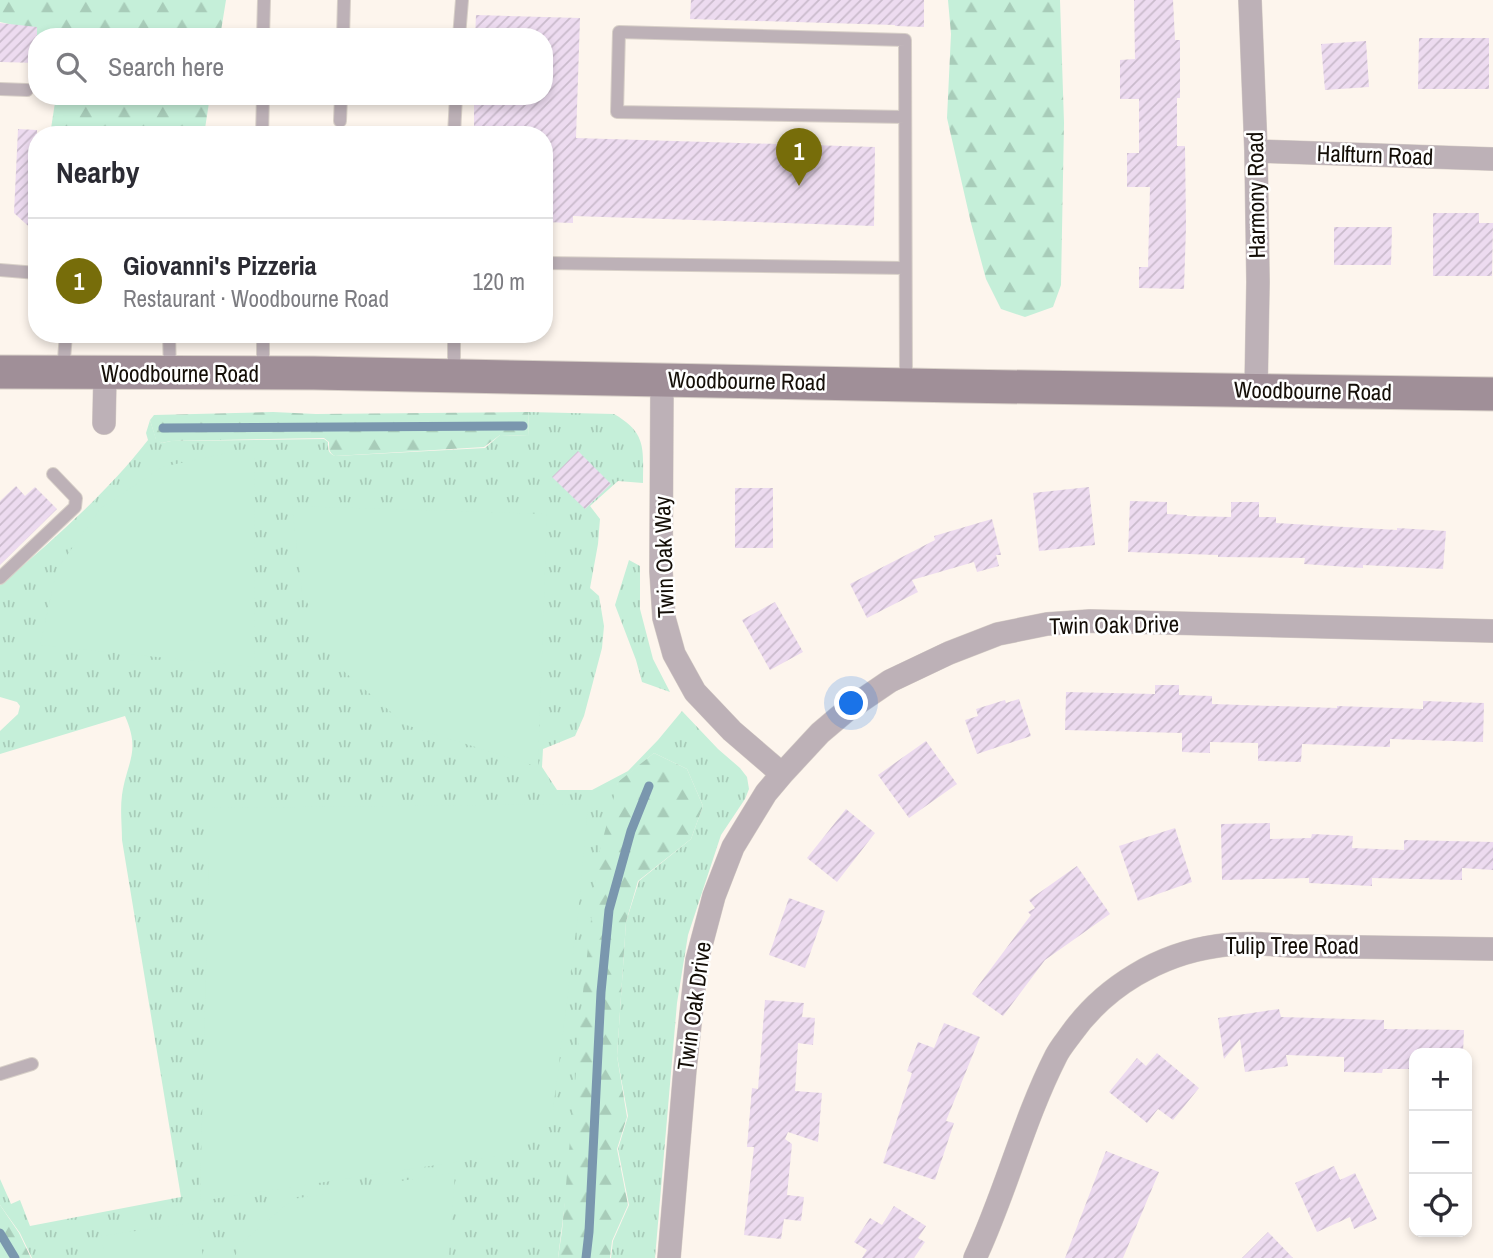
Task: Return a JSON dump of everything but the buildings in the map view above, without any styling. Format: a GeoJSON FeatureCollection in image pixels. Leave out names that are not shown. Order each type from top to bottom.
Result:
{"type":"FeatureCollection","features":[{"type":"Feature","properties":{"kind":"main road","name":"Woodbourne Road"},"geometry":{"type":"LineString","coordinates":[[0,372],[263,373],[1493,394]]}},
{"type":"Feature","properties":{"kind":"street","name":"Harmony Road"},"geometry":{"type":"LineString","coordinates":[[1250,0],[1258,271],[1256,391]]}},
{"type":"Feature","properties":{"kind":"street","name":"Halfturn Road"},"geometry":{"type":"LineString","coordinates":[[1256,151],[1493,159]]}},
{"type":"Feature","properties":{"kind":"street"},"geometry":{"type":"LineString","coordinates":[[104,423],[105,374]]}},
{"type":"Feature","properties":{"kind":"street","name":"Twin Oak Way"},"geometry":{"type":"LineString","coordinates":[[662,380],[661,571],[664,618],[674,654],[695,692],[732,731],[782,774]]}},
{"type":"Feature","properties":{"kind":"street","name":"Twin Oak Drive"},"geometry":{"type":"LineString","coordinates":[[669,1258],[697,960],[714,896],[733,847],[766,793],[820,733],[846,710],[890,681],[949,653],[998,634],[1047,624],[1090,621],[1493,631]]}},
{"type":"Feature","properties":{"kind":"street","name":"Tulip Tree Road"},"geometry":{"type":"LineString","coordinates":[[975,1258],[1057,1053],[1085,1015],[1104,997],[1146,969],[1174,956],[1218,946],[1259,943],[1292,946],[1493,948]]}},
{"type":"Feature","properties":{"kind":"lane"},"geometry":{"type":"LineString","coordinates":[[263,28],[264,0]]}},
{"type":"Feature","properties":{"kind":"lane"},"geometry":{"type":"LineString","coordinates":[[343,28],[344,0]]}},
{"type":"Feature","properties":{"kind":"lane"},"geometry":{"type":"LineString","coordinates":[[459,28],[461,0]]}},
{"type":"Feature","properties":{"kind":"lane"},"geometry":{"type":"LineString","coordinates":[[905,117],[617,112],[619,32],[905,40],[906,385]]}},
{"type":"Feature","properties":{"kind":"lane"},"geometry":{"type":"LineString","coordinates":[[0,89],[27,90]]}},
{"type":"Feature","properties":{"kind":"lane"},"geometry":{"type":"LineString","coordinates":[[262,126],[263,105]]}},
{"type":"Feature","properties":{"kind":"lane"},"geometry":{"type":"LineString","coordinates":[[340,121],[341,105]]}},
{"type":"Feature","properties":{"kind":"lane"},"geometry":{"type":"LineString","coordinates":[[454,126],[456,105]]}},
{"type":"Feature","properties":{"kind":"lane"},"geometry":{"type":"LineString","coordinates":[[553,263],[905,268]]}},
{"type":"Feature","properties":{"kind":"lane"},"geometry":{"type":"LineString","coordinates":[[0,270],[28,272]]}},
{"type":"Feature","properties":{"kind":"lane"},"geometry":{"type":"LineString","coordinates":[[63,373],[65,343]]}},
{"type":"Feature","properties":{"kind":"lane"},"geometry":{"type":"LineString","coordinates":[[169,343],[170,373]]}},
{"type":"Feature","properties":{"kind":"lane"},"geometry":{"type":"LineString","coordinates":[[262,343],[263,373]]}},
{"type":"Feature","properties":{"kind":"lane"},"geometry":{"type":"LineString","coordinates":[[454,343],[454,376]]}},
{"type":"Feature","properties":{"kind":"lane"},"geometry":{"type":"LineString","coordinates":[[0,578],[75,507],[76,498],[52,474]]}},
{"type":"Feature","properties":{"kind":"lane"},"geometry":{"type":"LineString","coordinates":[[0,1074],[32,1064]]}},
{"type":"Feature","properties":{"kind":"green space"},"geometry":{"type":"Polygon","coordinates":[[[0,0],[226,0],[221,28],[28,28],[28,33],[0,22],[0,0]]]}},
{"type":"Feature","properties":{"kind":"green space"},"geometry":{"type":"Polygon","coordinates":[[[948,0],[1060,0],[1064,123],[1061,285],[1053,307],[1025,317],[1001,309],[986,279],[971,223],[947,118],[951,34],[948,0]]]}},
{"type":"Feature","properties":{"kind":"green space"},"geometry":{"type":"Polygon","coordinates":[[[55,105],[209,105],[205,126],[51,126],[55,105]]]}},
{"type":"Feature","properties":{"kind":"green space"},"geometry":{"type":"Polygon","coordinates":[[[528,412],[614,414],[638,435],[643,451],[643,483],[618,481],[590,506],[600,519],[590,588],[599,596],[604,626],[602,648],[584,716],[575,736],[543,749],[542,767],[557,790],[592,790],[628,771],[682,711],[740,768],[747,777],[749,789],[721,835],[688,935],[677,1003],[655,1258],[611,1258],[613,1241],[629,1205],[618,1149],[628,1116],[617,1056],[626,922],[639,881],[691,839],[703,806],[687,769],[654,753],[618,783],[558,1258],[32,1258],[20,1233],[0,1205],[0,1179],[11,1204],[20,1200],[30,1226],[181,1197],[122,840],[122,795],[132,748],[130,728],[125,716],[0,754],[0,731],[18,714],[20,706],[17,702],[0,697],[0,585],[59,534],[114,480],[148,440],[146,433],[150,420],[156,439],[162,443],[324,439],[328,442],[330,453],[336,456],[485,448],[500,435],[529,436],[528,412]]]}},
{"type":"Feature","properties":{"kind":"green space"},"geometry":{"type":"Polygon","coordinates":[[[528,412],[529,436],[500,435],[484,447],[335,456],[330,450],[329,442],[324,438],[162,443],[156,440],[150,420],[154,415],[528,412]]]}},
{"type":"Feature","properties":{"kind":"green space"},"geometry":{"type":"Polygon","coordinates":[[[255,447],[254,667],[40,645],[57,569],[101,508],[162,467],[255,447]]]}},
{"type":"Feature","properties":{"kind":"green space"},"geometry":{"type":"Polygon","coordinates":[[[292,506],[547,514],[538,767],[406,725],[340,668],[302,592],[292,506]]]}},
{"type":"Feature","properties":{"kind":"green space"},"geometry":{"type":"Polygon","coordinates":[[[629,560],[640,566],[640,609],[653,659],[670,692],[642,682],[615,605],[629,560]]]}},
{"type":"Feature","properties":{"kind":"green space"},"geometry":{"type":"Polygon","coordinates":[[[654,753],[687,769],[703,806],[691,839],[638,881],[626,922],[617,1056],[627,1117],[617,1149],[628,1205],[612,1241],[610,1258],[558,1258],[598,857],[618,782],[654,753]]]}},
{"type":"Feature","properties":{"kind":"green space"},"geometry":{"type":"Polygon","coordinates":[[[588,804],[578,915],[553,1110],[509,1154],[200,1201],[210,808],[588,804]]]}},
{"type":"Feature","properties":{"kind":"green space"},"geometry":{"type":"Polygon","coordinates":[[[455,1172],[449,1258],[235,1258],[238,1246],[293,1199],[455,1172]]]}},
{"type":"Feature","properties":{"kind":"green space"},"geometry":{"type":"Polygon","coordinates":[[[0,1205],[19,1233],[31,1258],[0,1258],[0,1205]]]}},
{"type":"Feature","properties":{"kind":"green space"},"geometry":{"type":"Polygon","coordinates":[[[198,1222],[203,1258],[105,1258],[101,1236],[198,1222]]]}},
{"type":"Feature","properties":{"kind":"waterway"},"geometry":{"type":"LineString","coordinates":[[163,428],[523,426]]}},
{"type":"Feature","properties":{"kind":"waterway"},"geometry":{"type":"LineString","coordinates":[[586,1258],[601,992],[609,910],[631,831],[649,786]]}},
{"type":"Feature","properties":{"kind":"waterway"},"geometry":{"type":"LineString","coordinates":[[0,1233],[15,1258]]}},
{"type":"Feature","properties":{"kind":"place","name":"Giovanni's Pizzeria"},"geometry":{"type":"Point","coordinates":[799,186]}}]}
